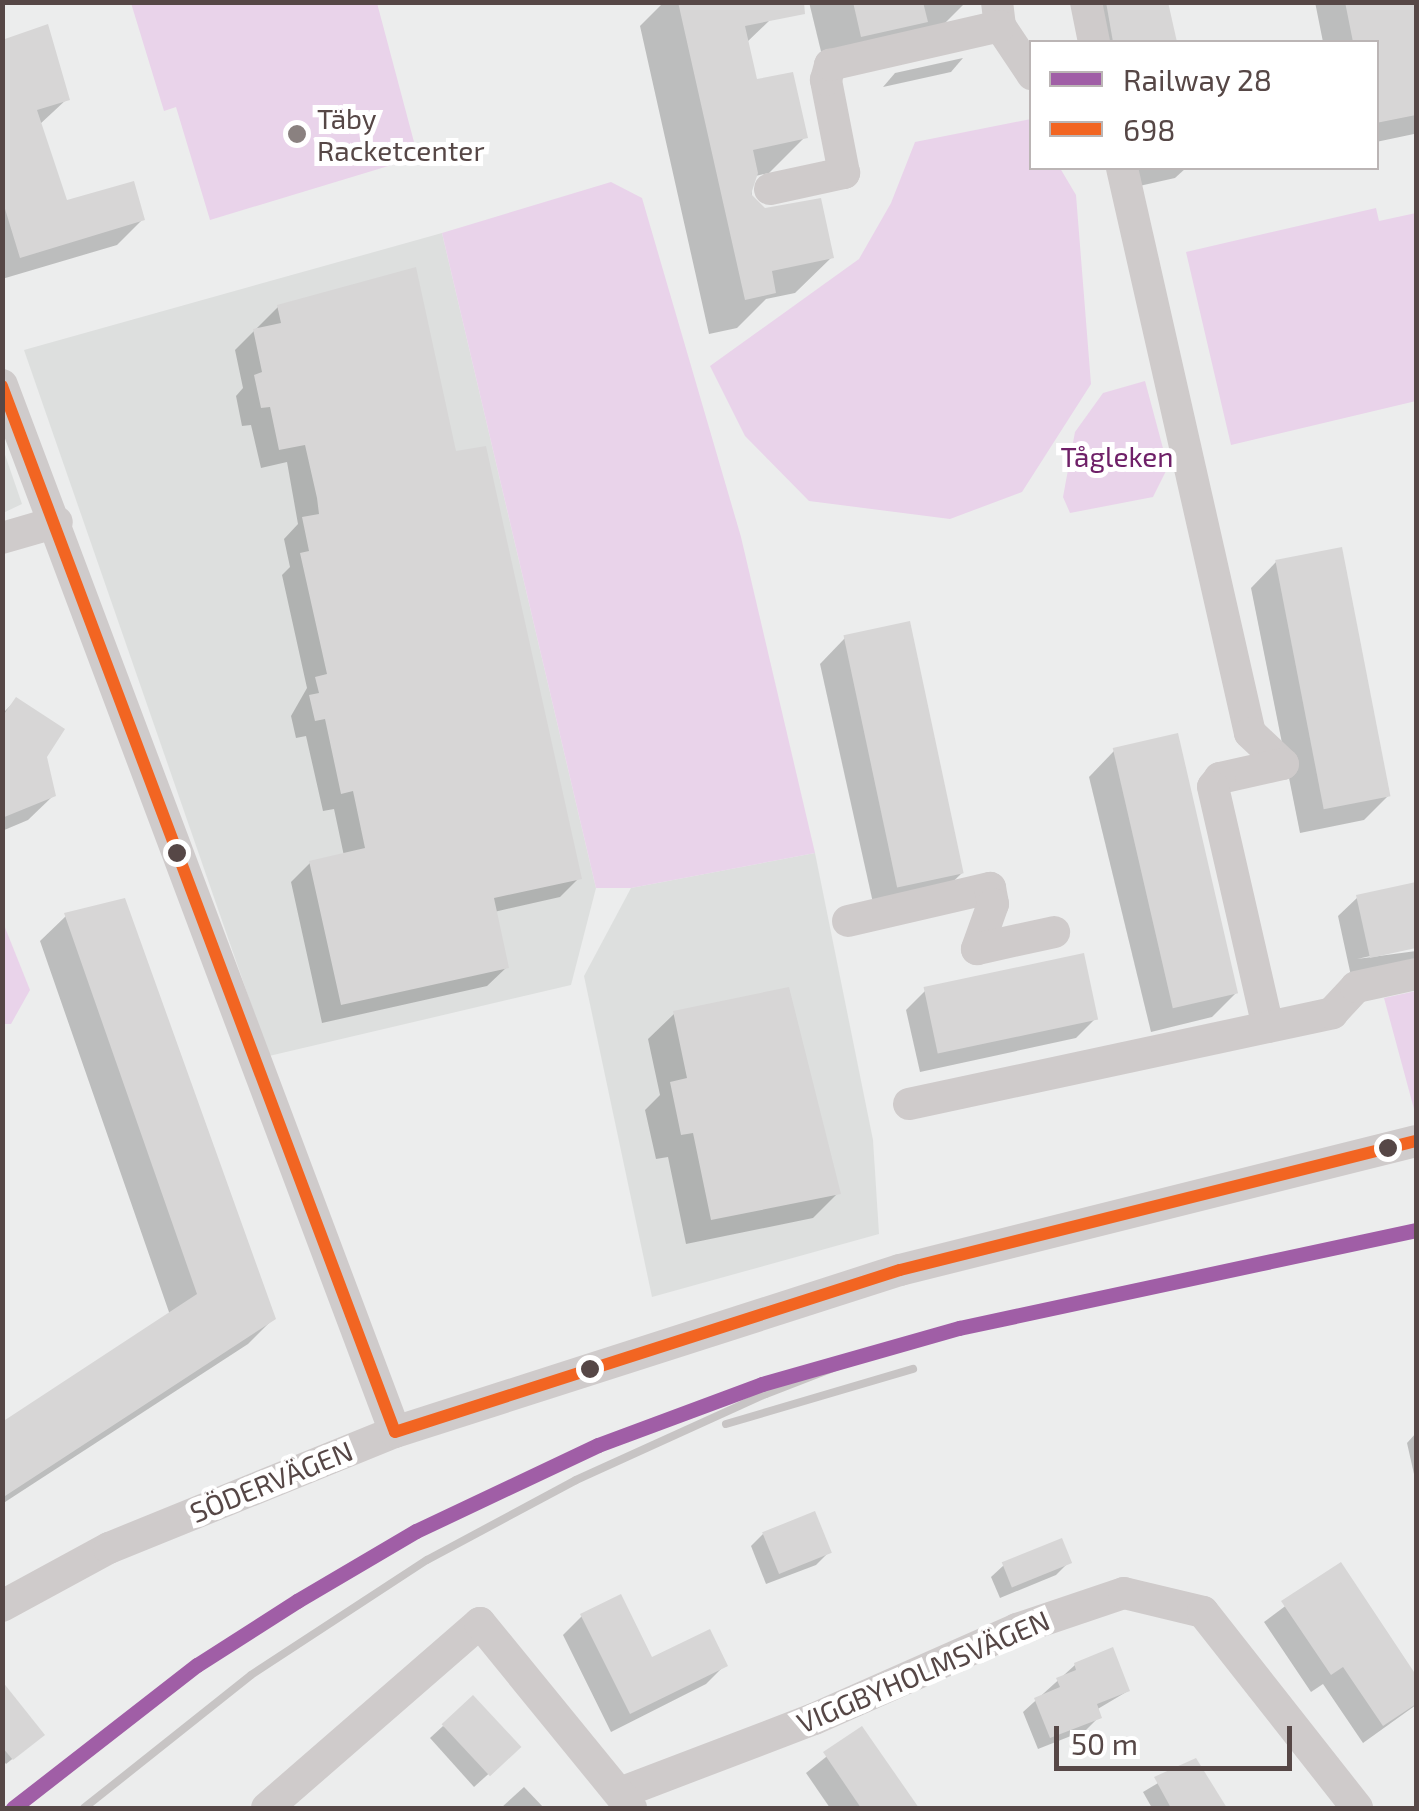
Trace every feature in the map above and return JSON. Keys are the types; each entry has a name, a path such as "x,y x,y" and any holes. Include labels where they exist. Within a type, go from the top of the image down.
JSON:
{"street":[{"path":"1086,2 1094,40"},
{"path":"770,188 844,172 826,80 830,64 998,14 1029,69"},
{"path":"1122,170 1250,734 1282,764 1220,778 1213,786 1268,1027"},
{"path":"2,384 57,522 223,987 395,1432"},
{"path":"2,538 57,522"},
{"path":"848,921 990,888 993,904 977,949 1054,932"},
{"path":"909,1104 1332,1012 1356,986 1416,974"},
{"name":"SÖDERVÄGEN","path":"2,1606 109,1548 395,1432 884,1275 1416,1142"},
{"name":"VIGGBYHOLMSVÄGEN","path":"267,1808 480,1622 626,1800 1076,1606 1124,1593 1204,1612 1257,1675 1357,1808"}],"shaded area":[{"path":"442,233 596,888 571,985 269,1056 24,350"},
{"path":"2,446 22,504 3,513 2,513"},
{"path":"815,853 873,1140 879,1234 652,1297 584,976 631,888"}],"green space":[{"name":"Täby Racketcenter","path":"131,3 377,3 418,157 210,220 176,107 164,111"},
{"path":"1029,119 1029,170 1061,170 1076,195 1091,384 1022,492 950,519 809,501 745,436 710,366 859,259 891,203 915,142"},
{"path":"611,182 642,198 741,537 815,853 631,888 596,888 442,233"},
{"path":"1376,208 1379,221 1416,213 1416,401 1231,445 1186,252"},
{"name":"Tågleken","path":"1145,381 1168,467 1153,497 1070,513 1063,497 1075,432 1103,393"},
{"path":"2,920 30,990 11,1024 3,1024"},
{"path":"1416,991 1416,1109 1414,1109 1384,998"}],"building":[{"path":"678,2 804,2 805,14 745,26 757,79 793,72 808,138 753,150 758,173 751,194 765,208 821,198 834,258 772,271 776,293 745,300"},
{"path":"853,2 923,2 928,22 861,37"},
{"path":"1106,2 1168,2 1177,40 1113,40"},
{"path":"1345,2 1416,2 1416,115 1379,122 1379,40 1353,40"},
{"path":"48,24 70,100 37,110 67,200 134,181 145,220 20,258 2,199 2,40"},
{"path":"416,267 456,451 486,446 582,879 494,898 509,968 341,1005 309,861 365,848 353,791 341,794 325,719 315,721 309,695 319,693 315,677 327,674 300,553 309,551 302,517 319,514 317,498 305,445 279,450 270,407 261,408 254,375 262,372 253,329 281,323 277,305"},
{"path":"1342,547 1390,796 1324,809 1275,560"},
{"path":"910,621 964,873 897,888 843,635"},
{"path":"16,697 65,729 47,757 56,796 2,818 2,717"},
{"path":"1178,733 1238,993 1173,1008 1113,748"},
{"path":"1416,882 1416,948 1370,958 1356,895"},
{"path":"125,898 276,1319 2,1498 2,1422 197,1294 64,913"},
{"path":"1084,953 1098,1020 938,1054 924,987"},
{"path":"789,987 841,1194 711,1220 693,1133 681,1135 670,1082 687,1078 673,1011"},
{"path":"815,1511 832,1553 779,1574 762,1532"},
{"path":"1062,1538 1072,1563 1012,1587 1002,1562"},
{"path":"1341,1562 1416,1675 1416,1704 1383,1726 1343,1667 1331,1675 1281,1601"},
{"path":"621,1594 652,1657 710,1629 728,1666 630,1714 580,1614"},
{"path":"1113,1647 1130,1691 1097,1704 1102,1718 1050,1738 1034,1698 1060,1687 1056,1678 1076,1670 1074,1663"},
{"path":"2,1681 45,1735 13,1760 2,1747"},
{"path":"473,1695 521,1747 490,1776 442,1724"},
{"path":"862,1726 919,1808 861,1808 823,1752"},
{"path":"1196,1758 1227,1808 1171,1808 1154,1777"}],"railway":[{"path":"84,1808 251,1675 427,1560 576,1480 766,1394 887,1347"},
{"path":"726,1424 913,1369"}],"rail line":[{"name":"28","path":"13,1808 197,1665 297,1601 416,1531 598,1445 762,1384 959,1328 1416,1230"}],"transit line":[{"name":"698","path":"2,386 395,1432 900,1270 1416,1141"}],"place":[{"name":"Täby Racketcenter","path":"297,134"}]}
